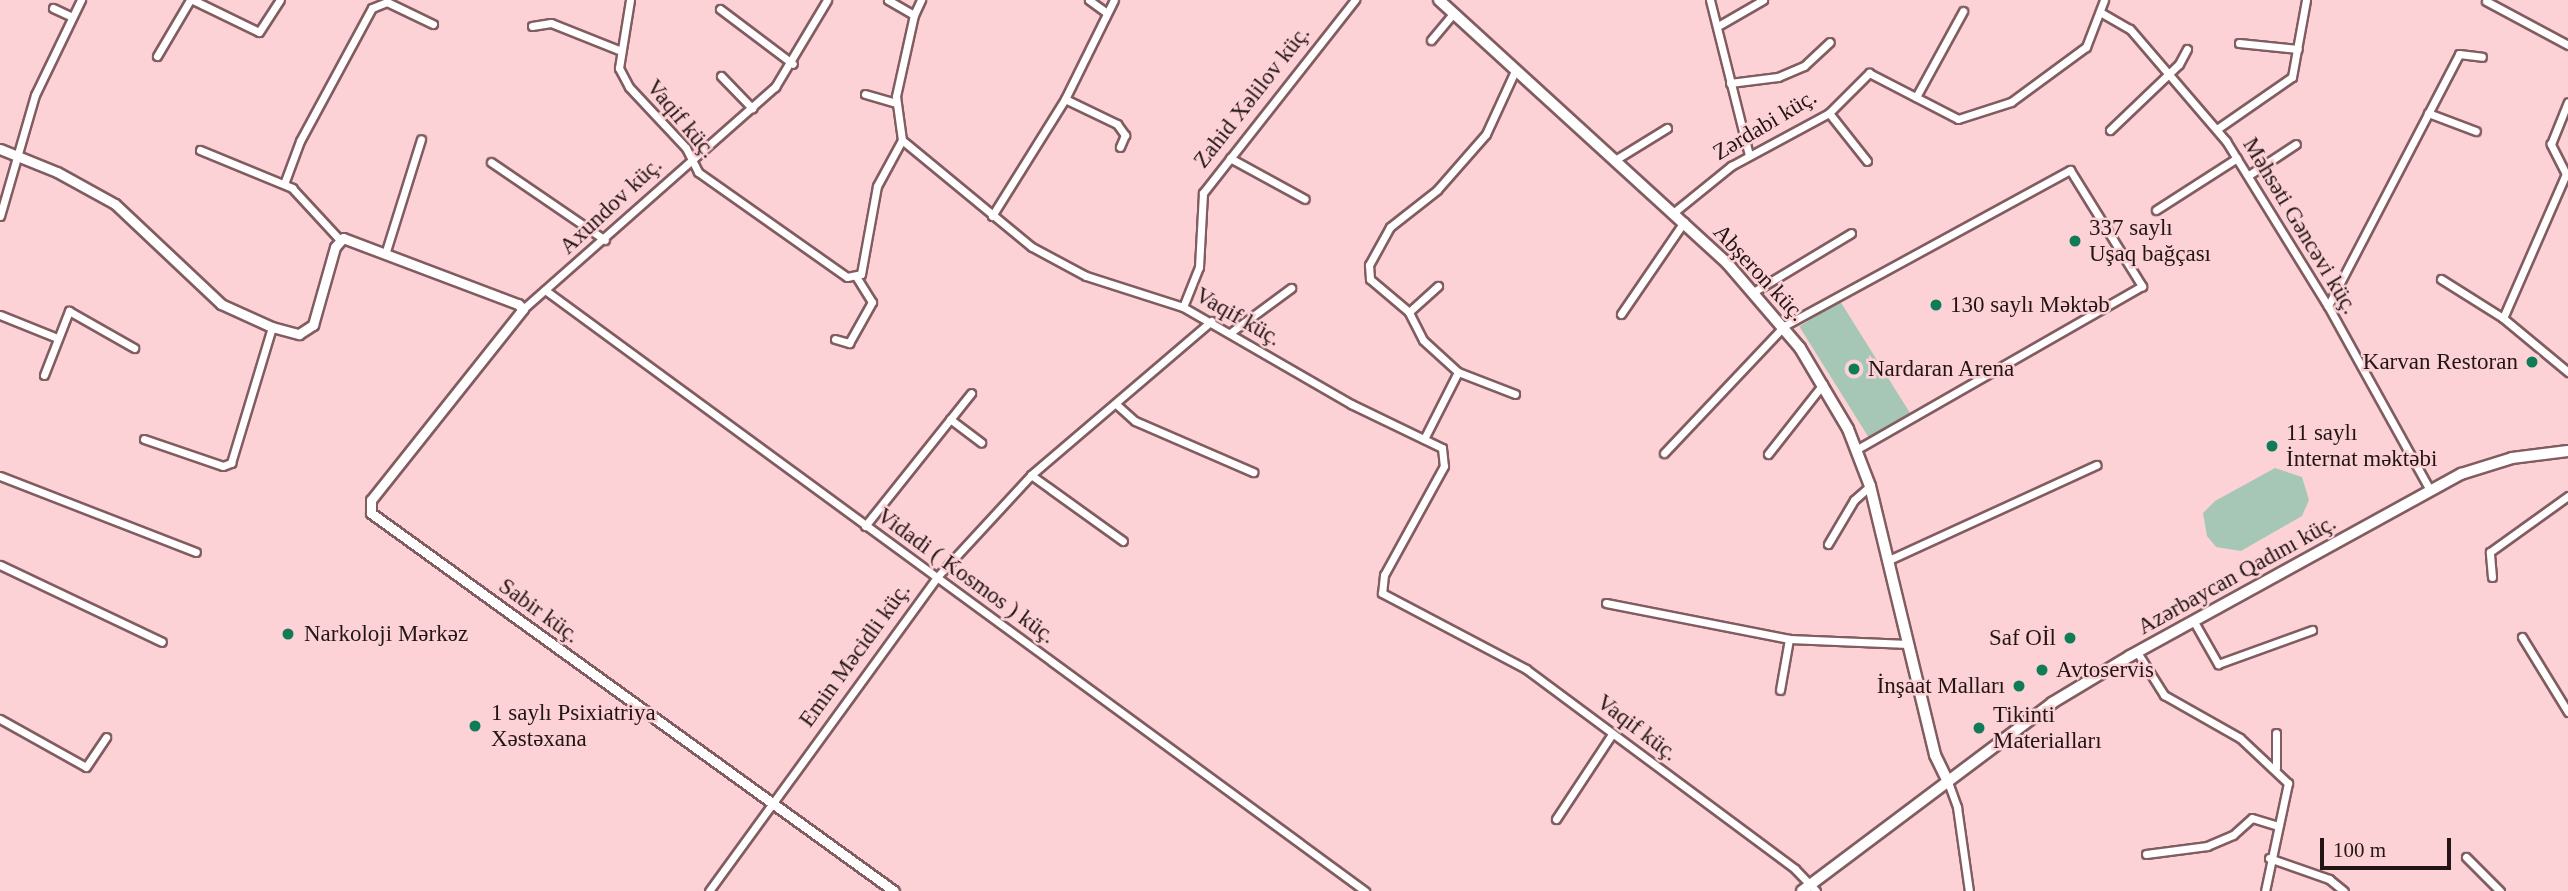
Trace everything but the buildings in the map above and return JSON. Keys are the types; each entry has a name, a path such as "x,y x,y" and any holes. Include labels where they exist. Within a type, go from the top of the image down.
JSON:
{"main road":[{"name":"Abşeron küç.","path":"1439,0 1684,222 1755,291 1784,326 1823,384 1857,449 1870,486 1891,559 1935,755 1948,782"},
{"name":"Azərbaycan Qadını küç.","path":"1809,889 2052,703 2137,652 2430,490 2492,464 2568,451"}],"street":[{"path":"0,216 15,155 81,0"},
{"path":"157,56 191,0 259,32 280,0"},
{"name":"Vaqif küç.","path":"630,0 619,68 629,87 715,186 800,239 836,270 857,278"},
{"name":"Axundov küç.","path":"523,309 605,240 752,108 793,64 827,0"},
{"path":"888,0 914,15"},
{"path":"835,339 849,343 872,302 857,278 877,186 902,140 896,103 914,15 920,0"},
{"path":"1089,0 1107,13"},
{"path":"992,216 1065,99 1114,0"},
{"name":"Zahid Xəlilov küç.","path":"1184,307 1199,267 1203,193 1355,0"},
{"path":"1710,0 1749,155"},
{"path":"1718,26 1763,0"},
{"name":"Zərdabi küç.","path":"1673,213 1749,155 1829,113 1869,73 1965,120 2011,102 2080,54 2092,39 2104,0"},
{"path":"2217,129 2287,85 2298,50 2306,0"},
{"path":"2486,1 2568,46"},
{"path":"284,184 300,141 372,8 387,2 433,24"},
{"path":"53,8 72,17"},
{"path":"720,9 793,64"},
{"path":"1916,97 1963,11"},
{"name":"Məhsəti Gəncəvi küç.","path":"2101,12 2130,29 2217,129 2249,175 2328,306 2430,490"},
{"path":"1431,40 1453,14"},
{"path":"532,26 551,23 621,51"},
{"path":"1730,83 1778,77 1804,66 1830,42"},
{"path":"2239,43 2298,50"},
{"path":"2110,130 2169,73 2187,49"},
{"path":"2328,306 2459,54 2482,57"},
{"path":"1515,71 1486,134 1437,190 1390,227 1372,253 1370,279 1409,312 1423,340 1458,372 1515,394"},
{"path":"721,76 752,108"},
{"path":"864,94 896,103"},
{"path":"1065,99 1117,124 1125,135 1120,147"},
{"path":"2503,318 2566,174 2551,144 2568,102"},
{"path":"1829,113 1867,161"},
{"path":"2428,113 2476,131"},
{"path":"1615,160 1667,128"},
{"path":"386,251 421,139"},
{"name":"Vaqif küç.","path":"902,140 1032,247 1086,276 1184,307 1342,399 1442,448 1446,460 1384,575 1382,593 1526,669 1809,889"},
{"path":"2249,175 2296,144"},
{"path":"0,149 116,204 221,304 272,327 299,334 313,325 339,239"},
{"path":"200,150 284,184 339,239 386,251 523,309"},
{"path":"1230,158 1305,198"},
{"path":"2156,210 2237,158"},
{"path":"491,162 605,240"},
{"path":"1664,453 1784,326 2070,170 2142,281 2136,291 1857,449"},
{"path":"1620,314 1684,222"},
{"path":"1755,291 1851,233"},
{"path":"2441,279 2503,318 2568,372"},
{"path":"1409,312 1438,286"},
{"path":"1230,332 1291,288"},
{"name":"Vidadi ( Kosmos ) küç.","path":"545,290 1365,891"},
{"name":"Sabir küç.","path":"523,309 371,500 371,513 894,891"},
{"path":"44,375 55,337 73,310 134,348"},
{"path":"0,315 55,337"},
{"name":"Emin Məcidli küç.","path":"709,891 937,577 1031,475 1211,321"},
{"path":"144,439 223,466 231,463 272,327"},
{"path":"1424,439 1458,372"},
{"path":"1768,454 1823,384"},
{"path":"865,526 971,393"},
{"path":"1116,404 1135,421 1253,472"},
{"path":"950,419 981,442"},
{"path":"1891,559 2096,465"},
{"path":"1031,475 1123,541"},
{"path":"0,476 144,528 196,552"},
{"path":"1828,544 1854,500 1870,486"},
{"path":"2492,577 2490,552 2568,496"},
{"path":"0,565 162,642"},
{"path":"1606,603 1789,639 1908,644"},
{"path":"2193,620 2218,664 2312,630"},
{"path":"2522,638 2568,712"},
{"path":"1780,690 1789,639"},
{"path":"2137,652 2164,695 2240,738 2276,768 2289,790 2269,858 2265,891"},
{"path":"0,719 86,767 106,737"},
{"path":"2276,733 2276,768"},
{"path":"1556,819 1612,734"},
{"path":"1948,782 1957,807 1969,891"},
{"path":"2146,854 2207,846 2233,835 2252,818 2278,827"},
{"path":"2466,857 2500,891"},
{"path":"2269,858 2329,879 2344,891"}],"green space":[{"name":"Nardaran Arena","path":"1840,301 1910,414 1870,439 1799,326"},
{"path":"2275,468 2302,477 2309,500 2302,516 2241,551 2216,547 2207,536 2203,513 2215,501"}],"place":[{"name":"337 saylı Uşaq bağçası","path":"2075,241"},
{"name":"130 saylı Məktəb","path":"1936,305"},
{"name":"Karvan Restoran","path":"2532,362"},
{"name":"Nardaran Arena","path":"1854,369"},
{"name":"11 saylı İnternat məktəbi","path":"2272,446"},
{"name":"Narkoloji Mərkəz","path":"288,634"},
{"name":"Saf Oİl","path":"2070,638"},
{"name":"Avtoservis","path":"2042,670"},
{"name":"İnşaat Malları","path":"2019,686"},
{"name":"1 saylı Psixiatriya Xəstəxana","path":"475,726"},
{"name":"Tikinti Materialları","path":"1979,728"}]}
